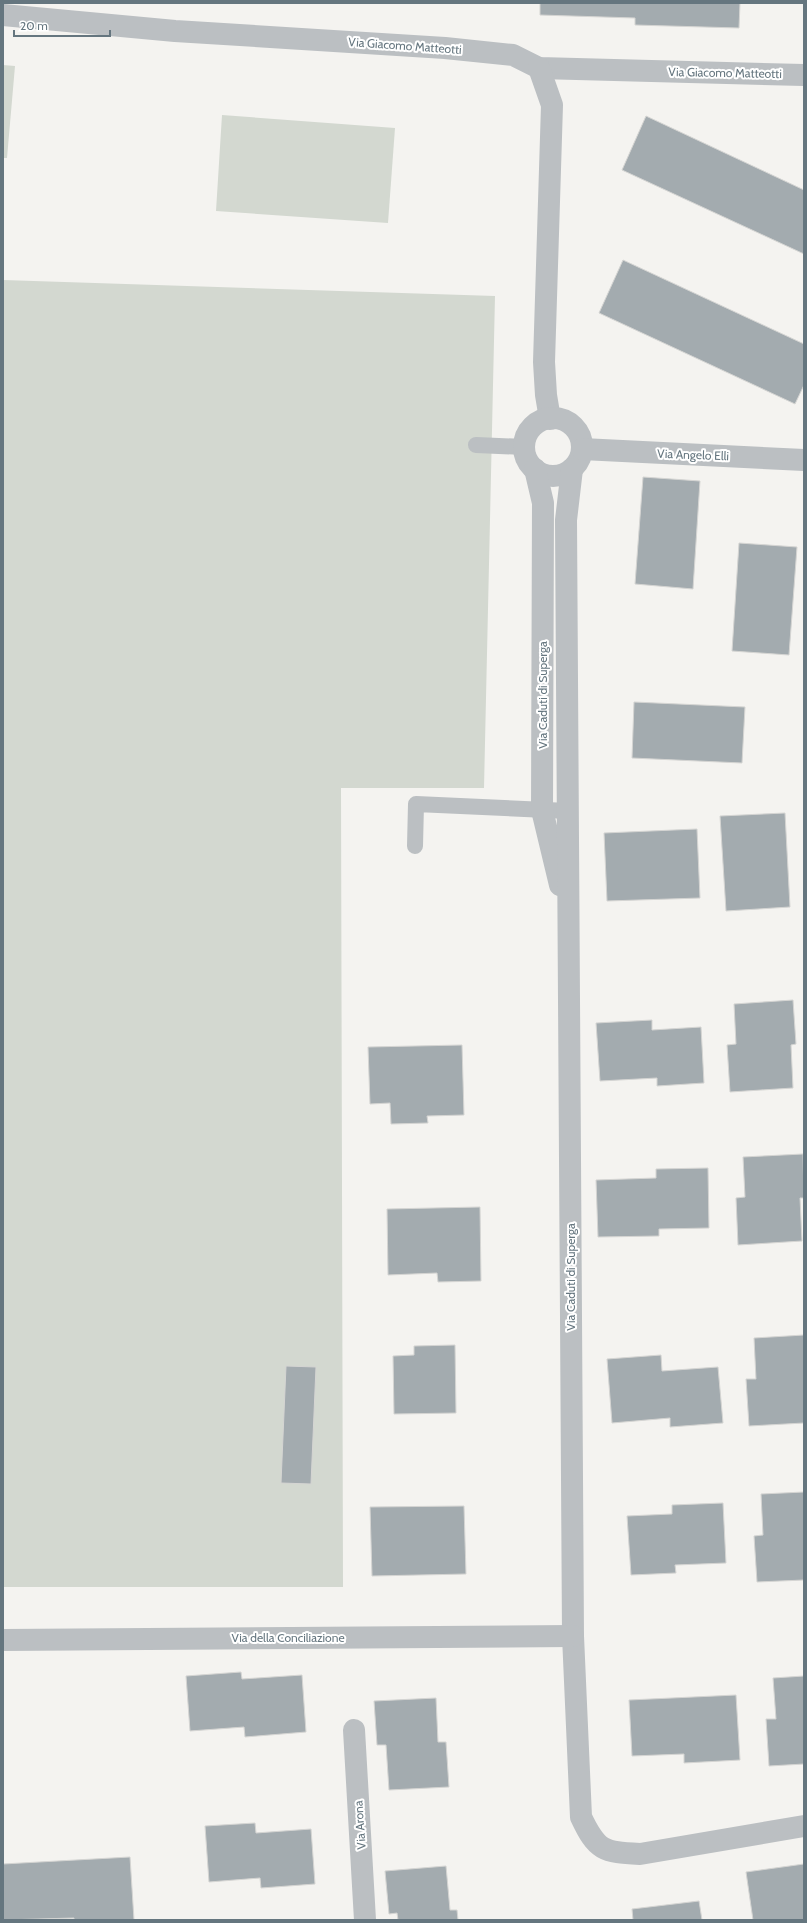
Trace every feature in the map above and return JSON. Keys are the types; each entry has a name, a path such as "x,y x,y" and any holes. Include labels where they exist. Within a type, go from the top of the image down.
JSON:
{"street":[{"name":"Via Giacomo Matteotti","path":"3,15 175,31 446,48 513,55 539,68 804,75"},
{"path":"539,68 552,105 544,362 546,395 550,419"},
{"path":"550,419 558,419 573,426 578,432 582,449 577,463 572,469 557,476 549,476 535,469 528,462 525,453 528,434 533,427 541,421 550,419"},
{"name":"Via Angelo Elli","path":"582,449 804,460"},
{"name":"Via Caduti di Superga","path":"535,469 543,503 542,810 569,919"},
{"name":"Via Caduti di Superga","path":"572,469 566,520 573,1636 581,1817 589,1834 600,1847 618,1853 640,1854 804,1826"},
{"name":"Via della Conciliazione","path":"3,1640 573,1636"},
{"name":"Via Arona","path":"354,1730 365,1920"}],"lane":[{"path":"476,445 525,447"},
{"path":"415,846 416,804 568,811"}],"shaded area":[{"path":"3,65 15,66 7,158 3,158"},
{"path":"222,115 395,128 388,223 216,211"},
{"path":"3,280 495,296 484,788 341,788 343,1587 3,1587"}],"building":[{"path":"540,3 740,3 739,28 635,25 635,18 540,15"},
{"path":"646,116 804,190 804,254 622,170"},
{"path":"623,260 804,344 804,385 795,404 599,313"},
{"path":"643,477 700,481 693,589 635,584"},
{"path":"739,543 797,547 789,655 732,651"},
{"path":"634,702 745,707 742,763 632,758"},
{"path":"785,813 790,907 726,911 720,816"},
{"path":"697,829 700,898 607,901 604,833"},
{"path":"793,1000 796,1044 791,1045 793,1088 730,1092 727,1045 736,1044 734,1004"},
{"path":"652,1020 652,1030 701,1027 704,1083 657,1086 657,1078 600,1081 596,1023"},
{"path":"462,1045 464,1115 427,1116 428,1123 391,1124 390,1103 370,1104 368,1047"},
{"path":"803,1154 804,1198 800,1198 802,1241 738,1245 736,1198 745,1197 743,1157"},
{"path":"708,1168 709,1228 659,1229 659,1236 598,1237 596,1180 656,1178 656,1169"},
{"path":"480,1207 481,1281 438,1282 437,1273 388,1275 387,1209"},
{"path":"804,1335 804,1423 749,1426 746,1379 756,1379 754,1338"},
{"path":"455,1345 456,1413 394,1414 393,1356 414,1355 414,1346"},
{"path":"661,1355 662,1371 718,1367 723,1423 670,1427 670,1418 612,1423 607,1359"},
{"path":"286,1366 316,1367 311,1484 281,1483"},
{"path":"804,1492 804,1580 757,1582 754,1536 763,1535 761,1494"},
{"path":"723,1503 726,1563 675,1565 676,1573 631,1575 627,1516 672,1514 672,1505"},
{"path":"464,1506 466,1574 372,1576 370,1507"},
{"path":"241,1672 242,1679 302,1675 306,1732 245,1737 244,1727 190,1731 186,1676"},
{"path":"804,1676 804,1764 769,1766 766,1719 776,1719 773,1678"},
{"path":"736,1695 740,1760 684,1763 684,1754 632,1756 629,1700"},
{"path":"436,1698 438,1742 446,1742 449,1787 389,1790 386,1745 377,1745 374,1701"},
{"path":"255,1823 256,1833 311,1829 315,1884 261,1888 260,1878 209,1882 205,1826"},
{"path":"130,1857 134,1920 74,1920 74,1918 3,1920 3,1864"},
{"path":"804,1864 804,1920 753,1920 746,1872"},
{"path":"446,1866 450,1910 457,1910 458,1920 398,1920 397,1913 389,1914 385,1871"},
{"path":"699,1901 702,1920 633,1920 632,1909"}]}
